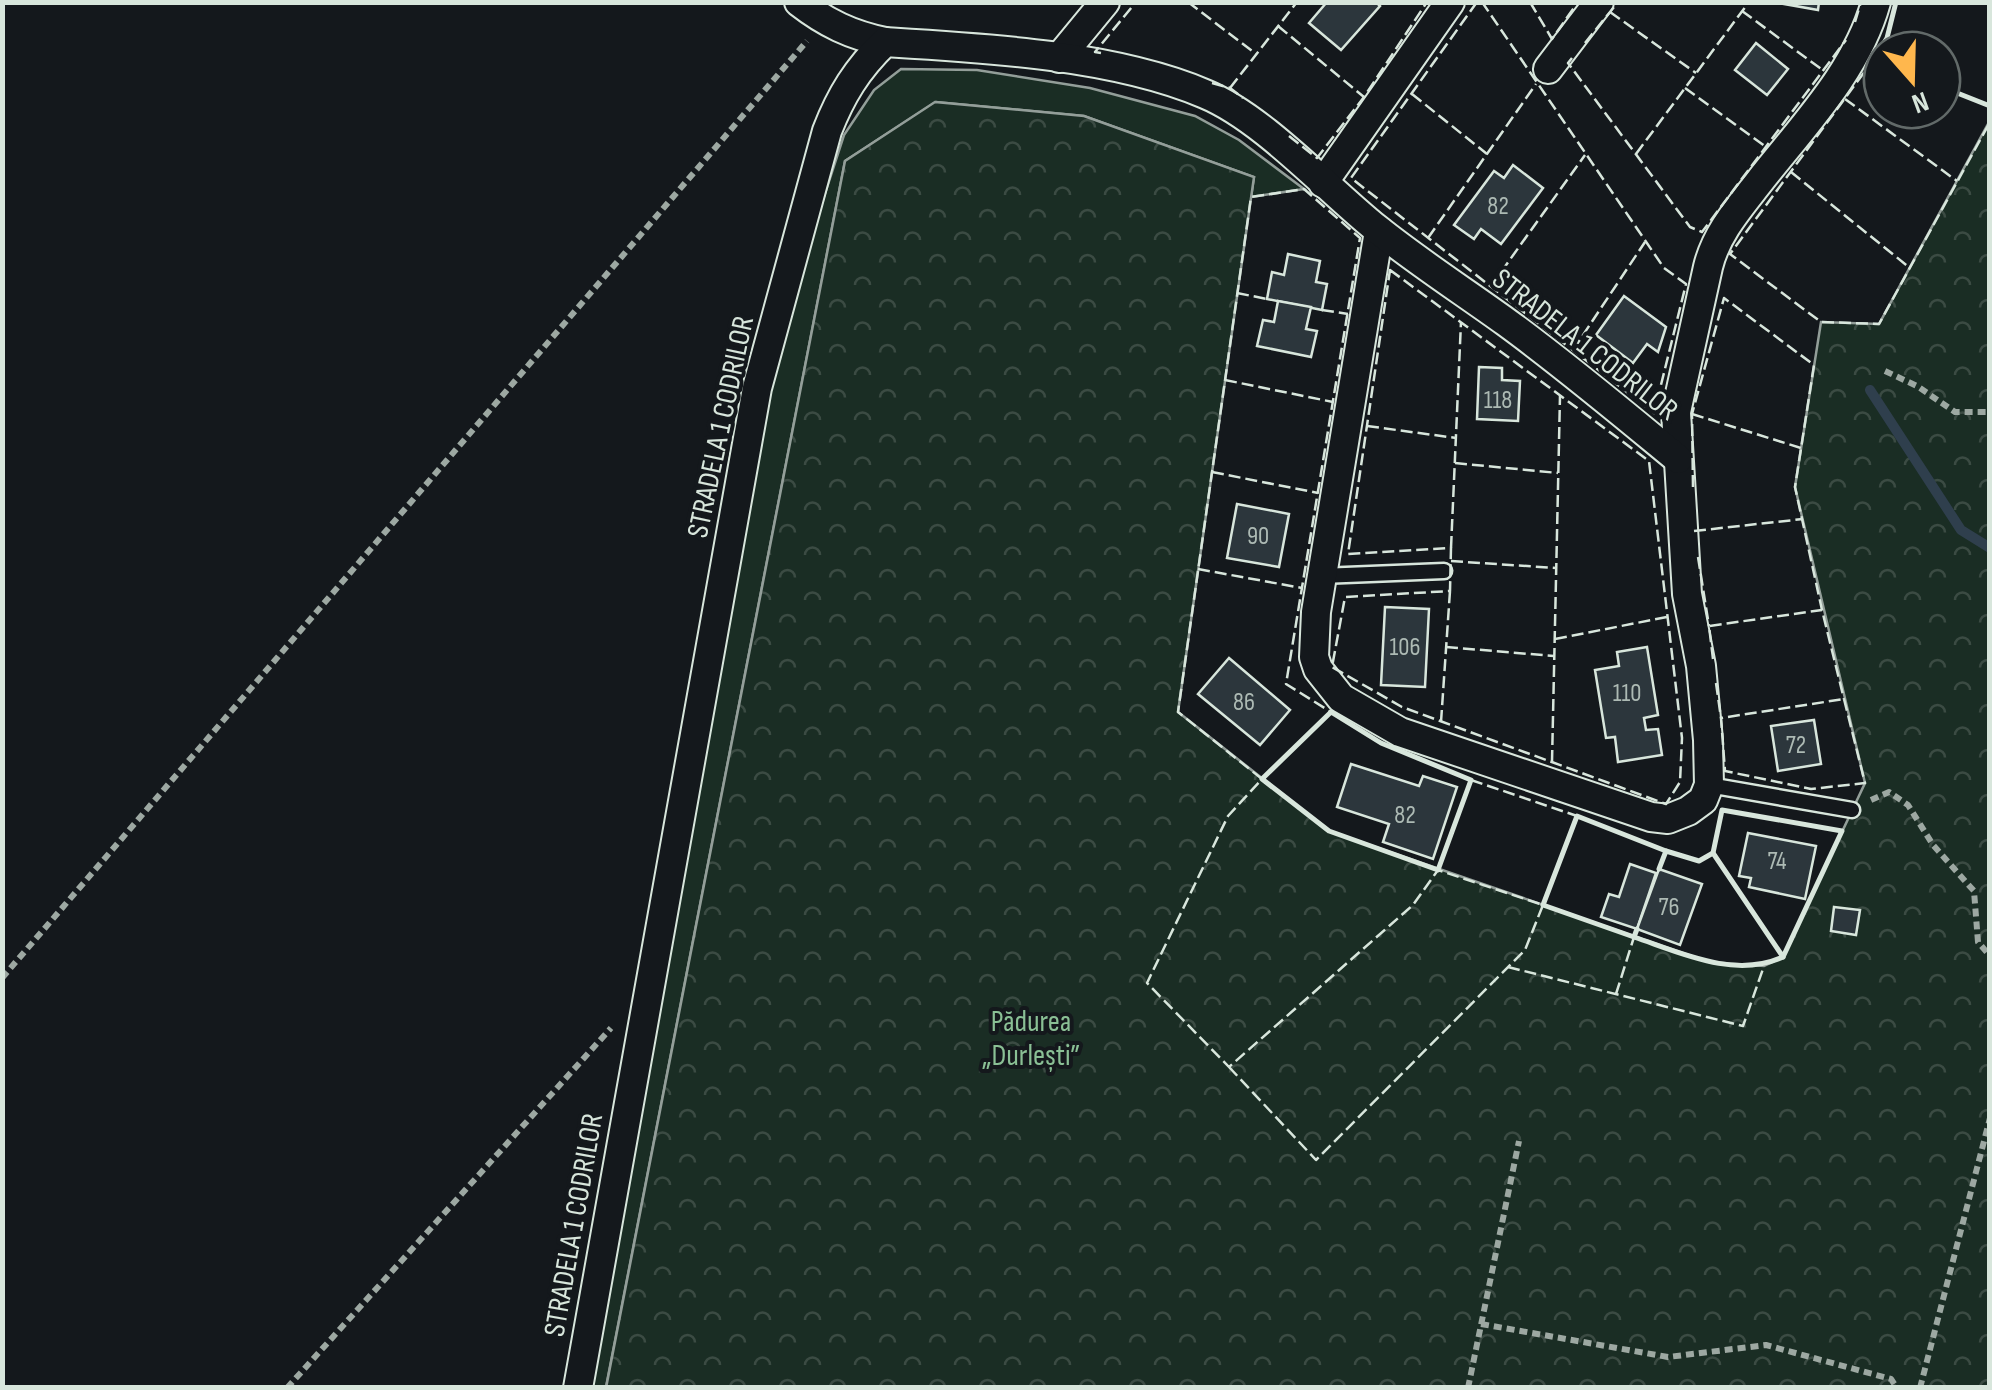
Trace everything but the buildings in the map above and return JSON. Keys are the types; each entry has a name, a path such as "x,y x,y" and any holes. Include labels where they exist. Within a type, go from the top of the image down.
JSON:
{"street":[{"path":"798,2 824,21 854,35 885,42"},
{"path":"1059,58 1105,2"},
{"path":"1322,184 1450,2"},
{"path":"1548,69 1598,2"},
{"path":"1678,459 1676,412 1713,247 1736,211 1842,76 1876,2"},
{"name":"STRADELA 1 CODRILOR","path":"578,1388 757,388 827,131 841,94 862,64 885,42 1059,58 1149,76 1204,93 1240,111 1380,231 1510,325 1678,459 1687,594 1701,666 1709,785"},
{"path":"1380,231 1312,642 1318,669 1340,698 1400,732 1651,817 1668,819 1688,812 1702,800 1709,785"}],"lane":[{"path":"1322,576 1444,571"},
{"path":"1709,785 1852,810"}],"path":[{"path":"2,978 824,21"},
{"path":"1885,371 1917,386 1954,412 1990,412"},
{"path":"1852,810 1889,792 1908,805 1933,845 1974,891 1978,942 1990,956"},
{"path":"287,1388 612,1027"},
{"path":"1920,1388 1990,1118"},
{"path":"1468,1388 1519,1141"},
{"path":"1481,1324 1668,1357 1766,1345 1891,1379 1897,1388"}],"green space":[{"path":"901,69 977,70 1090,88 1195,116 1239,140 1304,189 1251,197 1254,177 1084,116 936,102 845,161 606,1387 591,1388 773,354 844,135 874,90"},
{"name":"Pădurea „Durlești”","path":"935,102 1084,116 1254,177 1178,712 1329,831 1709,962 1764,966 1783,957 1865,783 1795,487 1821,322 1879,324 1989,122 1989,1387 606,1388 845,161"}],"waterway":[{"path":"1870,390 1961,530 1990,548"}],"fence":[{"path":"1101,53 1095,52 1136,2"},
{"path":"1188,2 1256,54"},
{"path":"1230,88 1297,2"},
{"path":"1289,136 1317,158 1364,97 1427,2"},
{"path":"1477,2 1351,178 1654,413 1686,284 1664,268 1482,2"},
{"path":"1530,2 1552,39 1578,2"},
{"path":"1585,43 1618,2"},
{"path":"1636,154 1749,2"},
{"path":"1855,22 1861,2"},
{"path":"1742,11 1824,71"},
{"path":"1610,12 1696,73"},
{"path":"1278,26 1364,97"},
{"path":"1572,58 1568,63 1690,227 1702,232 1846,40"},
{"path":"1862,75 1730,254 1821,322 1879,324 1990,122"},
{"path":"1212,83 1230,88 1243,98"},
{"path":"1428,238 1536,84"},
{"path":"1685,88 1766,147"},
{"path":"1412,94 1487,154"},
{"path":"1845,99 1957,181"},
{"path":"1491,286 1585,155"},
{"path":"1791,172 1910,268"},
{"path":"1229,1067 1316,1160 1525,950 1543,905 1438,870 1413,905 1229,1067 1147,983 1228,816 1262,779 1178,712 1251,197 1304,189 1360,238 1286,684 1331,712"},
{"path":"1573,350 1645,242"},
{"path":"1390,270 1649,461 1682,738 1680,782 1666,804 1402,707 1332,667 1345,597 1450,591 1451,548 1348,554 1390,270"},
{"path":"1237,293 1267,299"},
{"path":"1693,487 1692,414 1724,298 1814,365 1795,487 1822,610"},
{"path":"1322,310 1348,314"},
{"path":"1451,548 1461,322"},
{"path":"1225,380 1333,402"},
{"path":"1552,762 1560,396"},
{"path":"1692,414 1801,448"},
{"path":"1367,426 1456,438"},
{"path":"1455,463 1558,473"},
{"path":"1212,472 1318,493"},
{"path":"1694,531 1803,519"},
{"path":"1698,557 1709,626"},
{"path":"1451,561 1556,568"},
{"path":"1198,569 1302,588"},
{"path":"1441,722 1450,591"},
{"path":"1713,659 1709,626 1822,610 1844,699"},
{"path":"1555,639 1667,617"},
{"path":"1446,647 1554,656"},
{"path":"1716,683 1721,718"},
{"path":"1844,699 1865,783 1811,789 1725,771 1721,718 1844,699"},
{"path":"1471,780 1577,816"},
{"path":"1616,994 1634,937"},
{"path":"1508,967 1743,1026 1764,966"}],"wall":[{"path":"1889,30 1896,2"},
{"path":"1962,95 1990,106"},
{"path":"1331,712 1381,743 1471,780 1438,870 1329,831 1262,779 1331,712"},
{"path":"1722,810 1842,831 1783,957 1713,853 1722,810"},
{"path":"1634,937 1543,905 1577,816 1666,851"},
{"path":"1659,869 1666,851 1699,861 1713,853"},
{"path":"1637,929 1634,937 1727,965 1765,963 1783,957"}]}
